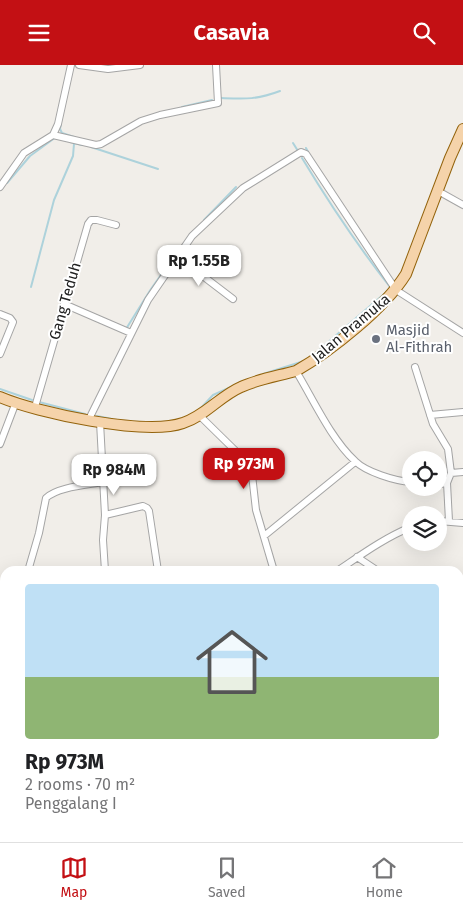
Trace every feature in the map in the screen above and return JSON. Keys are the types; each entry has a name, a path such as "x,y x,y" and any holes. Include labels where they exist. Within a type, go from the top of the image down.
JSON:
{"main road":[{"name":"Jalan Pramuka","path":"0,397 58,414 142,427 172,427 200,416 218,400 242,386 296,371 335,345 396,290 406,274 463,129"}],"street":[{"path":"0,187 24,153 52,135 58,124 71,65"},
{"path":"79,65 108,69 140,65"},
{"path":"52,135 96,145 141,121 160,115 218,103 216,65"},
{"path":"105,566 103,482 95,420 131,333 148,299 192,236 243,188 301,152 306,154 396,290 463,333"},
{"path":"438,191 463,205"},
{"name":"Gang Teduh","path":"34,407 88,223 97,220 116,225"},
{"path":"178,257 233,299"},
{"path":"64,304 131,333"},
{"path":"0,315 10,318 13,322 0,354"},
{"path":"415,367 433,424 448,449 451,473 447,483 449,521 463,523"},
{"path":"296,371 340,443 355,462 369,470 402,479"},
{"path":"0,443 16,402"},
{"path":"430,415 463,412"},
{"path":"200,416 251,466 256,510 273,566"},
{"path":"264,536 355,462"},
{"path":"451,473 463,472"},
{"path":"29,566 46,498 58,491 103,482"},
{"path":"105,515 143,506 147,507 157,566"},
{"path":"344,566 374,545 402,530"},
{"path":"357,557 370,566"}],"waterway":[{"path":"221,98 250,98 280,91"},
{"path":"182,107 212,100"},
{"path":"61,123 60,129 62,133 74,137"},
{"path":"7,183 30,156 56,137"},
{"path":"70,142 82,145"},
{"path":"293,143 298,151"},
{"path":"31,287 54,200 73,156 74,144"},
{"path":"91,147 158,169"},
{"path":"306,148 308,152"},
{"path":"302,158 344,224 390,287"},
{"path":"204,220 236,187"},
{"path":"126,329 180,248"},
{"path":"312,356 384,294"},
{"path":"263,374 304,361"},
{"path":"199,410 213,395 231,387"},
{"path":"0,389 32,400"},
{"path":"39,402 85,414"},
{"path":"97,416 112,419"}],"place":[{"name":"Masjid Al-Fithrah","path":"376,339"}]}
